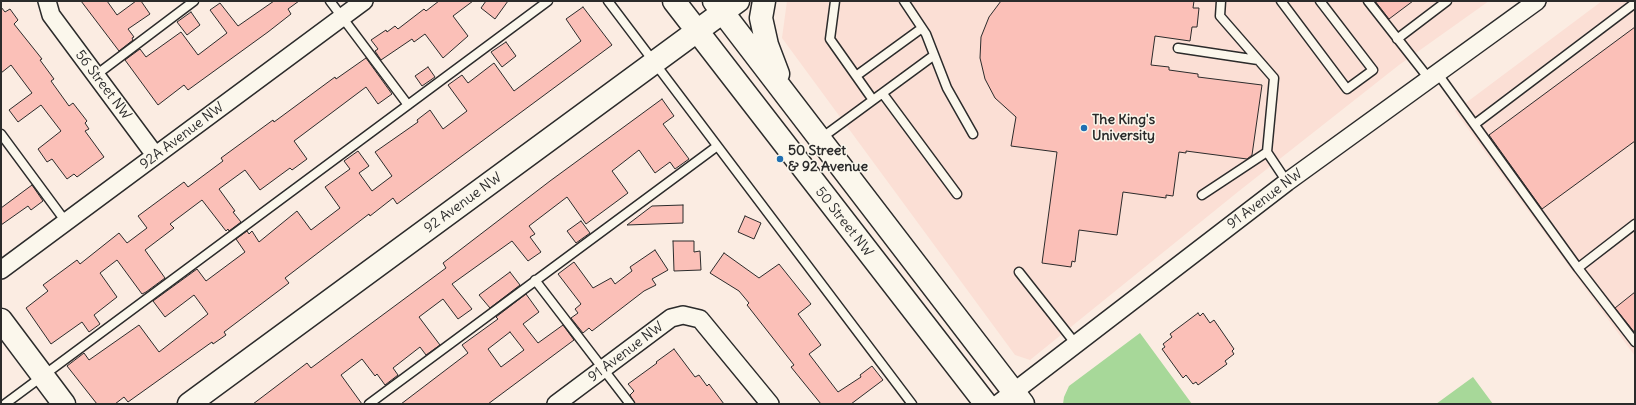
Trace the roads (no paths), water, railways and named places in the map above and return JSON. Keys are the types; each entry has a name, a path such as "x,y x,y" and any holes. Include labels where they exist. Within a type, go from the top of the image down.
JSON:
{"main road":[{"name":"50 Street NW","path":"674,1 986,404"},
{"path":"764,1 760,18 767,45 788,99"},
{"name":"92 Avenue NW","path":"189,404 697,32 725,5"},
{"path":"725,5 788,99 1012,400"},
{"path":"1,320 64,404"}],"street":[{"name":"92A Avenue NW","path":"1,270 364,1"},
{"name":"91 Avenue NW","path":"1012,400 1075,343 1287,182 1538,1"},
{"name":"56 Street NW","path":"49,8 96,75 156,155"},
{"name":"91 Avenue NW","path":"556,404 672,318 683,315 700,319 770,404"}],"lane":[{"path":"96,75 194,1"},
{"path":"330,1 408,105"},
{"path":"5,404 548,1"},
{"path":"608,1 716,147 912,404"},
{"path":"835,1 830,39 873,100"},
{"path":"904,1 926,34 946,88 973,134"},
{"path":"1221,1 1220,16 1274,78 1267,152 1287,182"},
{"path":"1281,1 1347,89 1373,70 1320,1"},
{"path":"1368,1 1397,39 1434,77 1475,124 1578,268 1635,342"},
{"path":"1397,39 1447,1"},
{"path":"1475,124 1635,3"},
{"path":"856,76 922,28"},
{"path":"1178,48 1258,60"},
{"path":"819,139 883,94 933,56"},
{"path":"883,94 957,194"},
{"path":"1,134 66,222"},
{"path":"368,404 716,147"},
{"path":"1202,195 1267,152"},
{"path":"1578,268 1635,224"},
{"path":"1019,272 1075,343"},
{"path":"536,280 630,404"}],"place":[{"name":"The King's University","path":"1084,128"},
{"name":"50 Street & 92 Avenue","path":"780,159"}]}
